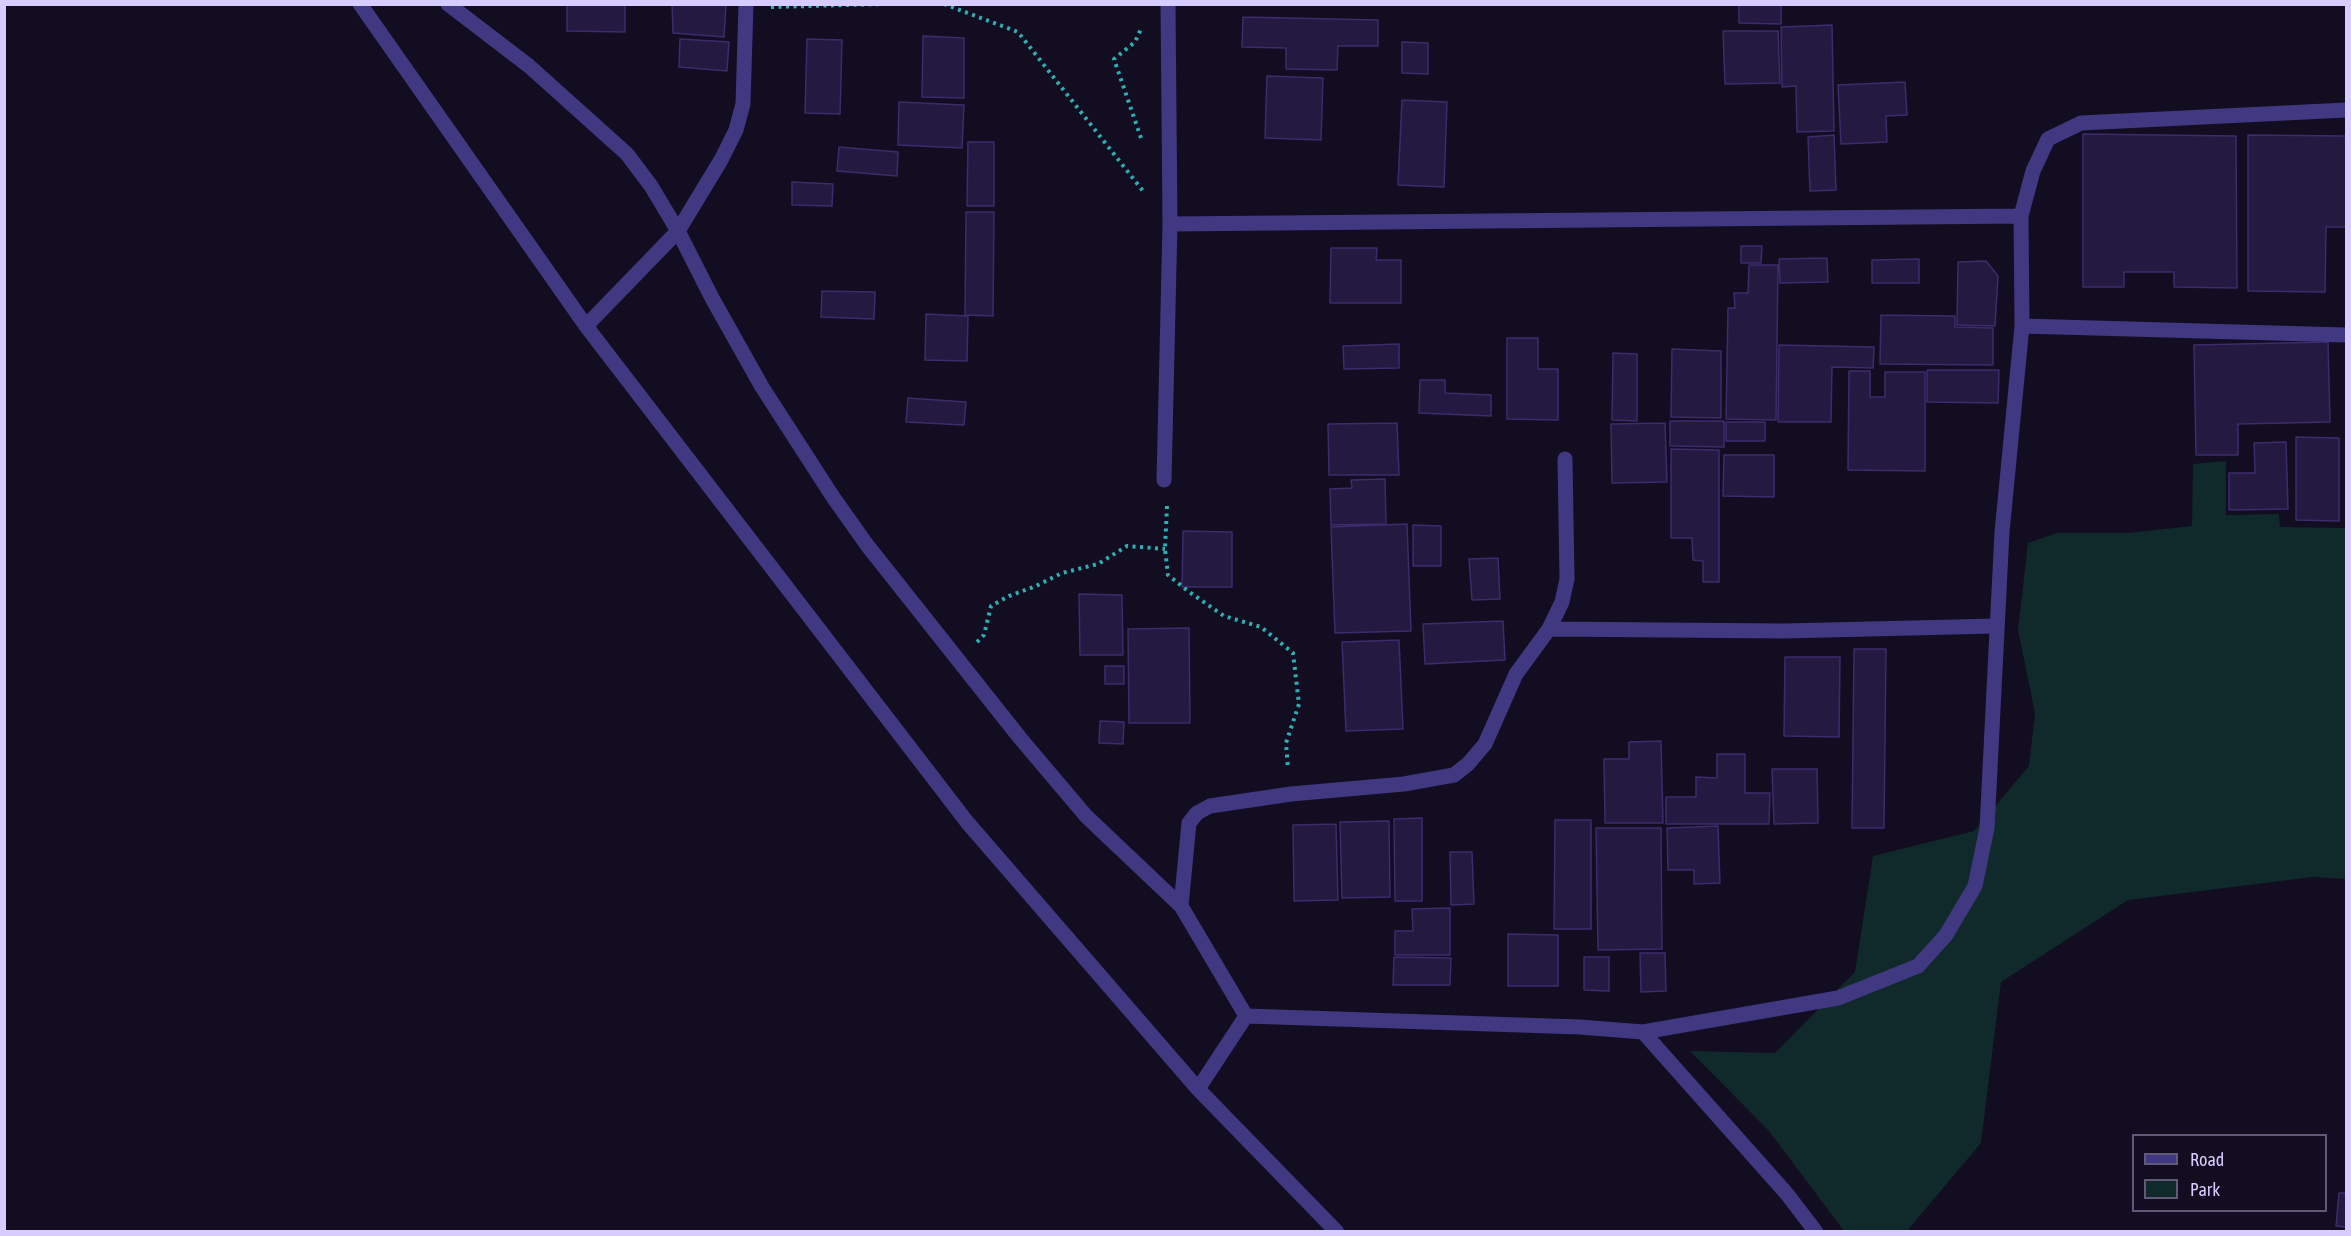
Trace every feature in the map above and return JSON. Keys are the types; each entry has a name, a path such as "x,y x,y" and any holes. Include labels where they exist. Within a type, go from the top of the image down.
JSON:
{"street":[{"path":"360,4 586,326 967,822 1198,1089 1337,1232"},
{"path":"448,4 530,66 627,154 651,186 678,231 712,298 762,387 826,487 901,590 1086,816 1181,906 1246,1016"},
{"path":"1164,480 1170,224 1168,4"},
{"path":"586,326 678,231 721,160 736,130 743,104 746,6"},
{"path":"1246,1016 1580,1027 1643,1032 1838,998 1918,966 1946,936 1975,886 1987,828 2002,532 2022,326 2021,216 2033,171 2048,139 2081,123 2346,110"},
{"path":"1170,224 2021,216"},
{"path":"2022,326 2346,335"},
{"path":"1181,906 1189,823 1197,813 1210,806 1291,794 1404,784 1454,775 1468,764 1485,744 1516,674 1550,629 1562,602 1567,579 1565,459"},
{"path":"1550,629 1784,631 1996,626"},
{"path":"1198,1089 1246,1016"},
{"path":"1643,1032 1787,1194 1816,1232"}],"path":[{"path":"746,6 885,4"},
{"path":"944,4 1018,32 1170,224"},
{"path":"1164,480 1168,510 1165,549 1168,575 1224,616 1261,627 1293,653 1299,704 1286,743 1291,794"},
{"path":"958,659 984,635 991,606 1009,596 1062,573 1098,564 1127,546 1165,549"}],"green space":[{"path":"2226,461 2226,515 2279,514 2280,527 2346,528 2346,879 2313,877 2128,900 2001,982 1981,1143 1907,1231 1844,1231 1769,1131 1690,1051 1775,1053 1855,972 1873,856 1974,831 2029,766 2035,713 2018,630 2028,543 2057,533 2127,533 2192,526 2193,464"}],"building":[{"path":"567,4 625,4 625,32 567,31"},
{"path":"672,4 726,4 724,37 673,33"},
{"path":"1739,4 1781,4 1781,24 1739,23"},
{"path":"1243,17 1378,20 1378,46 1338,46 1337,70 1286,69 1286,48 1242,47"},
{"path":"1832,25 1834,131 1797,132 1796,86 1782,87 1781,27"},
{"path":"1723,31 1778,31 1780,83 1725,84"},
{"path":"923,36 964,38 964,98 922,97"},
{"path":"680,39 729,42 727,71 679,67"},
{"path":"807,39 842,40 840,114 805,113"},
{"path":"1402,42 1428,43 1428,74 1402,73"},
{"path":"1267,76 1323,78 1321,140 1265,138"},
{"path":"1905,82 1907,115 1886,116 1887,142 1841,144 1838,85"},
{"path":"1402,100 1447,102 1444,187 1398,185"},
{"path":"899,102 964,105 962,148 898,145"},
{"path":"2083,134 2236,136 2237,288 2174,287 2174,272 2124,272 2124,287 2083,287"},
{"path":"1834,135 1836,190 1810,191 1808,137"},
{"path":"2248,135 2346,136 2346,227 2326,227 2325,292 2248,291"},
{"path":"968,142 994,142 994,206 967,206"},
{"path":"839,147 898,152 897,176 837,171"},
{"path":"792,182 833,184 832,206 792,205"},
{"path":"966,212 994,212 993,316 965,315"},
{"path":"1741,246 1762,246 1761,263 1741,263"},
{"path":"1331,248 1377,248 1376,260 1401,260 1401,303 1330,303"},
{"path":"1827,258 1828,282 1780,283 1779,259"},
{"path":"1919,259 1919,283 1872,283 1872,260"},
{"path":"1986,261 1998,276 1995,326 1957,325 1958,262"},
{"path":"1749,265 1778,265 1776,420 1726,419 1728,308 1735,308 1734,293 1748,293"},
{"path":"822,291 875,292 874,319 821,317"},
{"path":"926,314 968,316 967,361 925,360"},
{"path":"1881,315 1955,316 1955,327 1993,328 1993,365 1880,364"},
{"path":"1507,338 1538,338 1538,369 1558,369 1558,420 1507,419"},
{"path":"2328,342 2330,422 2238,424 2238,455 2196,455 2194,345"},
{"path":"1399,344 1399,368 1344,369 1343,346"},
{"path":"1779,345 1874,347 1873,368 1832,367 1831,422 1778,422"},
{"path":"1672,349 1721,351 1721,418 1671,417"},
{"path":"1613,353 1637,354 1637,421 1612,420"},
{"path":"1927,370 1999,370 1998,403 1927,402"},
{"path":"1849,371 1870,371 1870,397 1885,397 1885,372 1925,372 1925,471 1848,470"},
{"path":"1420,380 1445,380 1445,393 1491,395 1491,416 1419,413"},
{"path":"908,398 966,402 964,425 906,422"},
{"path":"1670,421 1724,421 1724,447 1670,446"},
{"path":"1726,422 1765,422 1765,441 1726,441"},
{"path":"1397,423 1399,475 1329,475 1328,424"},
{"path":"1665,423 1667,482 1612,483 1611,424"},
{"path":"2296,437 2339,438 2339,521 2296,520"},
{"path":"2286,442 2288,509 2229,510 2229,473 2255,473 2254,443"},
{"path":"1671,449 1719,450 1719,582 1703,582 1703,561 1693,560 1692,538 1671,538"},
{"path":"1724,455 1774,455 1774,497 1723,496"},
{"path":"1385,479 1386,524 1331,525 1330,489 1352,488 1351,480"},
{"path":"1407,524 1411,631 1335,633 1331,527"},
{"path":"1413,525 1441,526 1441,566 1413,566"},
{"path":"1183,531 1232,532 1232,587 1182,587"},
{"path":"1498,558 1500,599 1472,600 1469,559"},
{"path":"1079,594 1122,595 1123,655 1080,655"},
{"path":"1503,621 1505,660 1425,664 1423,624"},
{"path":"1189,628 1190,723 1129,723 1128,629"},
{"path":"1399,640 1403,729 1346,731 1342,642"},
{"path":"1854,649 1886,649 1884,828 1852,828"},
{"path":"1785,657 1840,657 1839,737 1784,736"},
{"path":"1105,666 1124,666 1124,684 1105,684"},
{"path":"1100,721 1124,722 1123,744 1099,743"},
{"path":"1661,741 1663,823 1605,823 1604,759 1629,759 1629,742"},
{"path":"1717,754 1745,754 1745,793 1770,793 1769,824 1666,824 1666,797 1696,797 1696,777 1717,778"},
{"path":"1772,769 1817,769 1818,823 1774,824"},
{"path":"1422,818 1422,901 1395,901 1394,819"},
{"path":"1555,820 1591,820 1591,929 1554,929"},
{"path":"1389,821 1390,897 1342,898 1340,822"},
{"path":"1336,824 1338,900 1294,901 1293,825"},
{"path":"1718,826 1720,883 1694,884 1694,870 1668,870 1667,828"},
{"path":"1596,828 1661,828 1662,949 1598,950"},
{"path":"1450,852 1472,852 1474,904 1451,905"},
{"path":"1450,908 1450,955 1395,955 1395,931 1413,931 1412,909"},
{"path":"1508,934 1558,935 1558,986 1508,986"},
{"path":"1640,953 1665,953 1666,991 1641,992"},
{"path":"1394,957 1451,958 1450,985 1393,985"},
{"path":"1584,957 1609,957 1609,991 1584,990"},
{"path":"2339,1193 2346,1193 2346,1227 2336,1226"}]}
